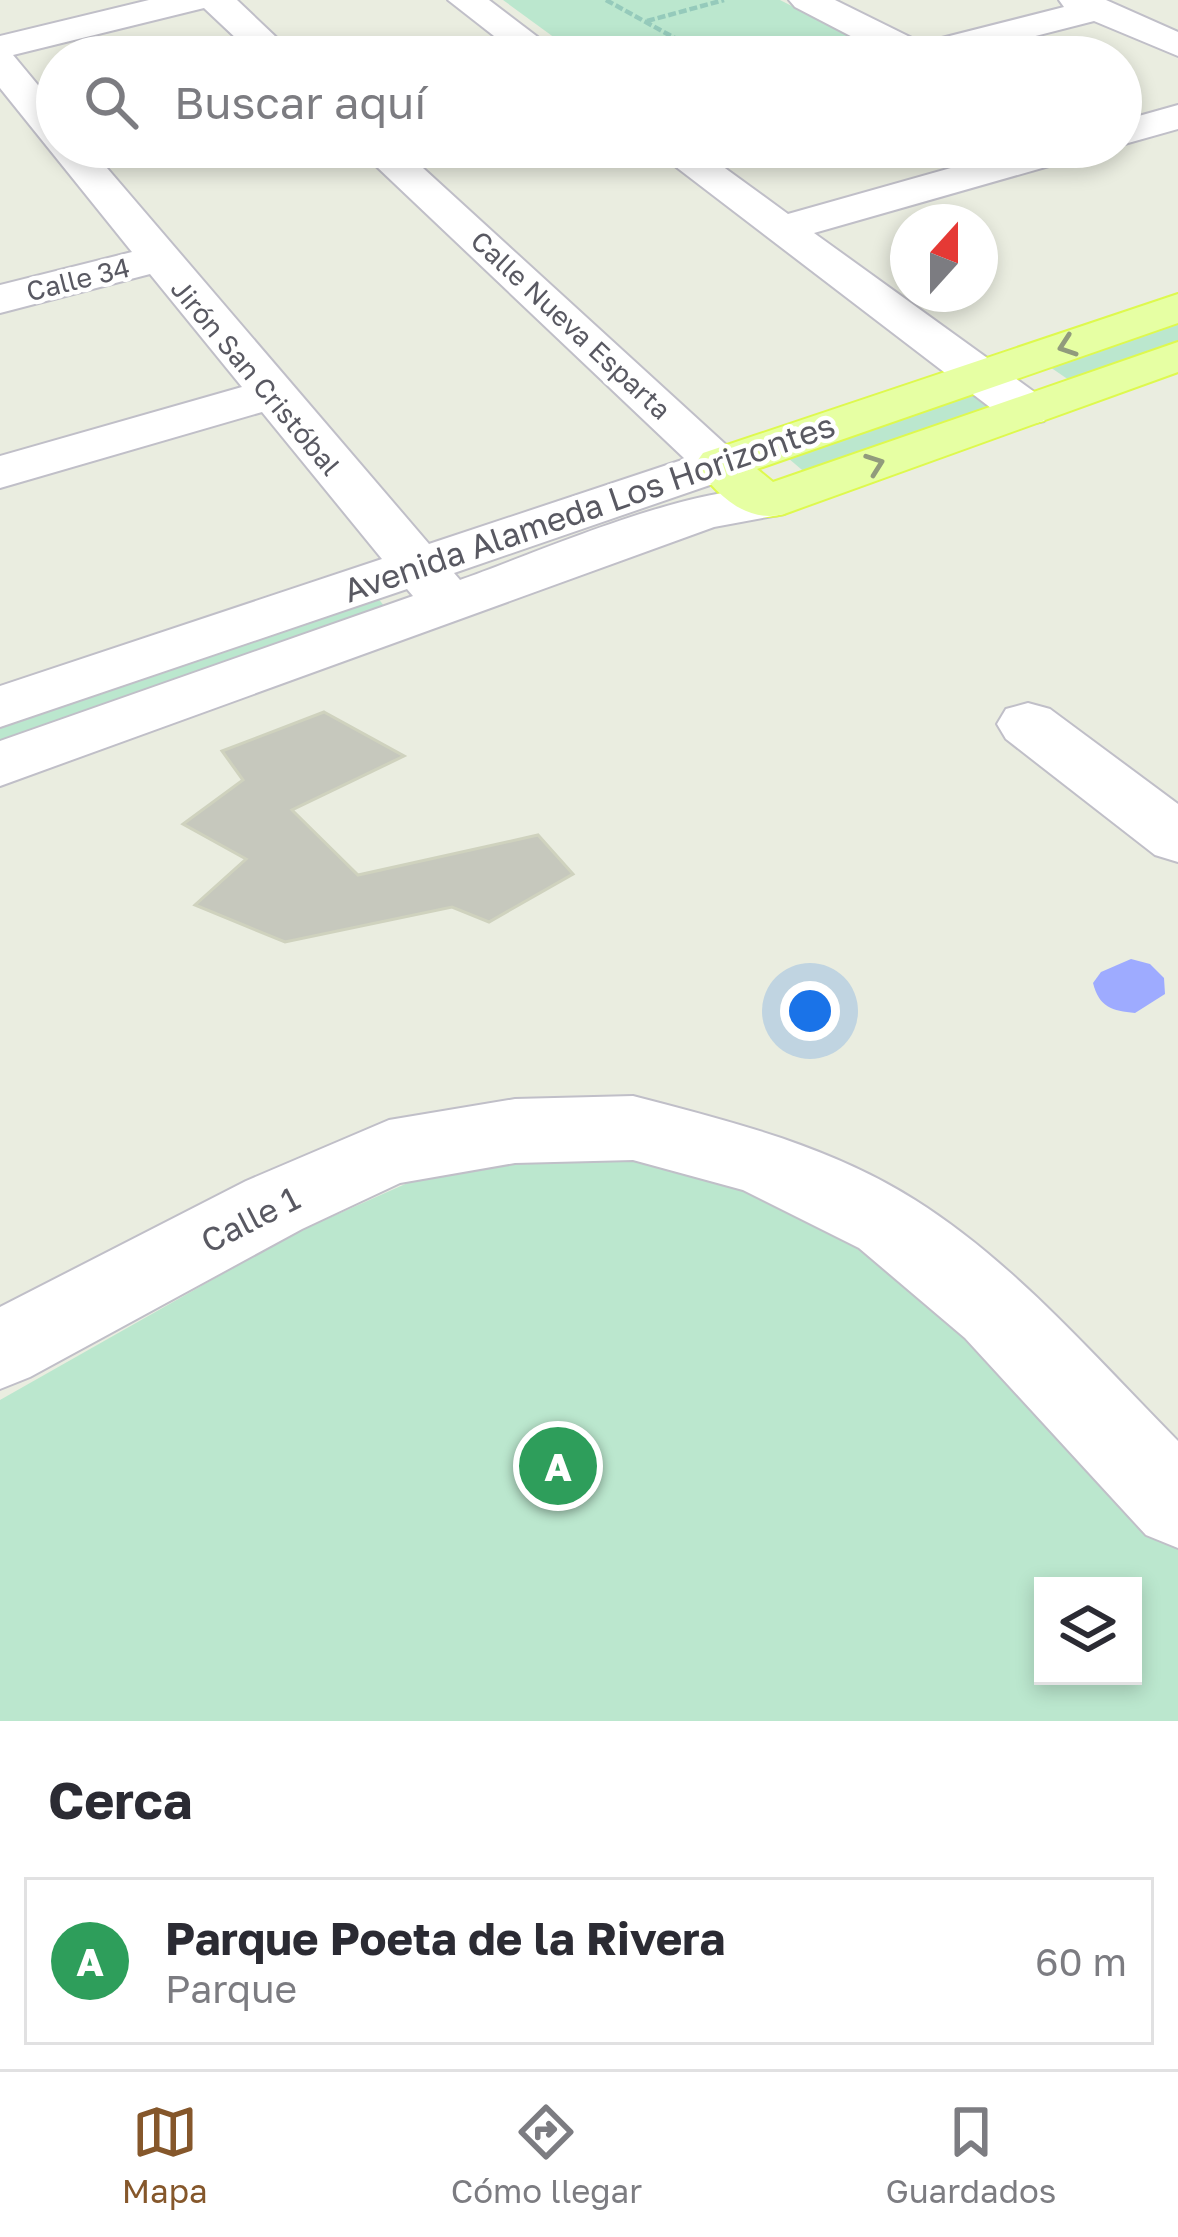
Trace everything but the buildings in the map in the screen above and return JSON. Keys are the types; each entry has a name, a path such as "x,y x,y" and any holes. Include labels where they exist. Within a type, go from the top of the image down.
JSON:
{"main road":[{"name":"Avenida Alameda Los Horizontes","path":"722,464 1178,308"},
{"name":"Avenida Alameda Los Horizontes","path":"765,503 1178,356"},
{"name":"Calle Nueva Esparta","path":"722,464 765,503"}],"street":[{"path":"45,36 192,0"},
{"path":"216,0 255,36"},
{"path":"466,0 516,36"},
{"path":"807,0 876,36"},
{"path":"985,36 1102,3 1178,20"},
{"path":"1102,3 1178,45"},
{"path":"0,47 36,38"},
{"path":"0,63 36,108"},
{"path":"1142,127 1178,117"},
{"name":"Jirón San Cristóbal","path":"84,168 432,585"},
{"name":"Calle Nueva Esparta","path":"399,168 722,464"},
{"path":"698,168 1026,410"},
{"path":"781,229 996,168"},
{"name":"Calle 34","path":"0,299 157,259"},
{"path":"0,472 269,394"},
{"name":"Avenida Alameda Los Horizontes","path":"0,706 432,585 722,464"},
{"path":"0,764 432,585 703,513 765,503"},
{"path":"1028,724 1178,838"},
{"name":"Calle 1","path":"0,1350 274,1205 389,1153 515,1131 633,1129 760,1162 886,1224 994,1312 1178,1504"}],"path":[{"path":"606,0 672,36"},
{"path":"646,22 724,0"}],"green space":[{"path":"503,0 780,0 851,36 552,36"},
{"path":"1178,323 1178,343 1069,380 1050,367"},
{"path":"972,393 993,409 808,475 788,458"},
{"path":"377,597 392,616 0,753 0,727"},
{"path":"667,1158 788,1188 899,1258 1178,1533 1178,1721 0,1721 0,1400 293,1234 457,1161"}],"water":[{"path":"1131,959 1150,964 1164,978 1165,994 1135,1013 1108,1006 1093,983 1101,972"}],"place":[{"name":"Parque Poeta de la Rivera","path":"558,1466"}]}
